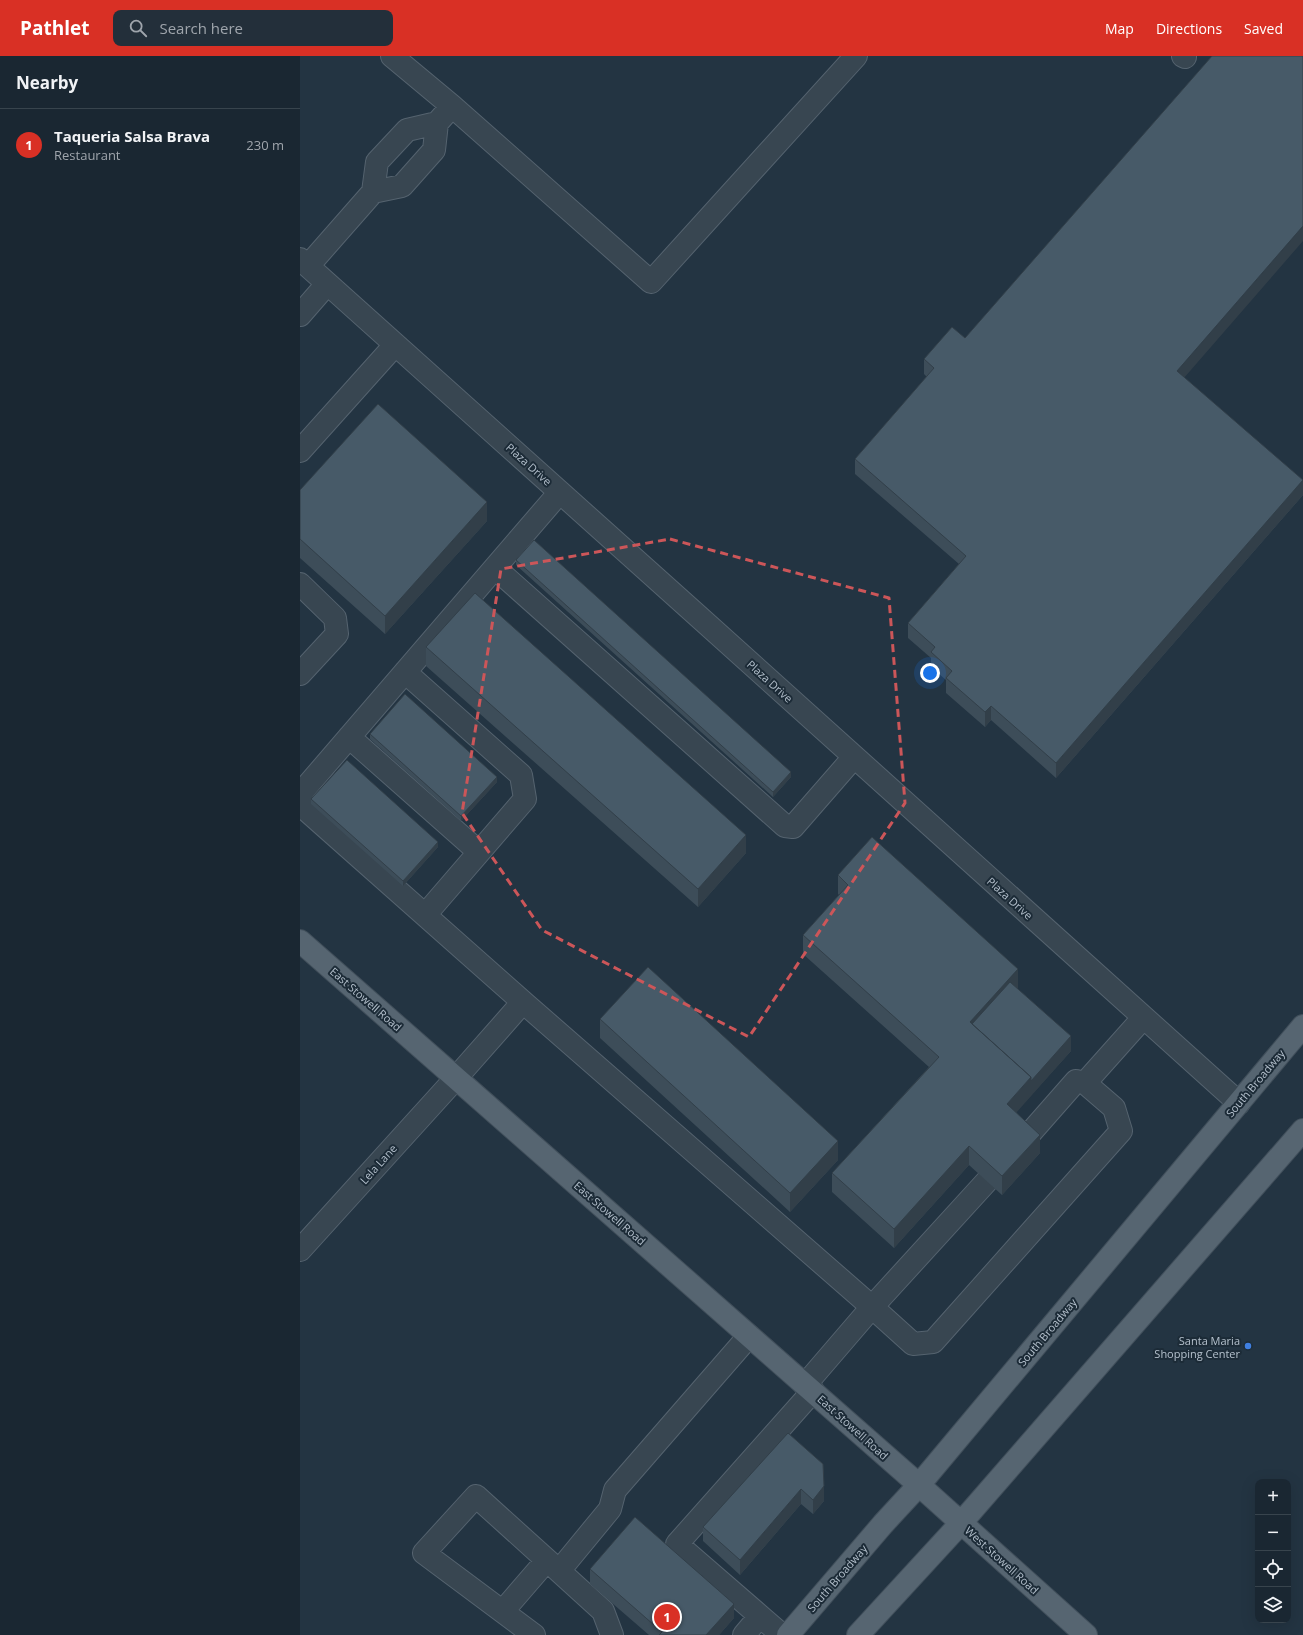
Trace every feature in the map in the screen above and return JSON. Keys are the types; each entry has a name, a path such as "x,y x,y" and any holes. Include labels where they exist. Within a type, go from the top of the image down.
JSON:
{"main road":[{"name":"East Stowell Road","path":"300,941 919,1485"},
{"name":"South Broadway","path":"788,1635 919,1485 1303,1026"},
{"path":"858,1635 961,1523 1303,1130"},
{"name":"West Stowell Road","path":"919,1485 1086,1635"}],"street":[{"path":"392,56 452,106 651,282 856,56"},
{"path":"304,263 373,192 402,186 434,150 437,123 452,106"},
{"path":"373,192 377,162 407,130 437,123"},
{"name":"Plaza Drive","path":"304,263 1238,1103"},
{"path":"300,315 327,284"},
{"path":"300,451 395,345"},
{"path":"560,492 301,793 303,807 913,1344 933,1342 1121,1131 1114,1108 1085,1083 1076,1081 1025,1139"},
{"path":"495,568 785,826 793,827 854,757"},
{"path":"300,584 335,618 337,634 300,674"},
{"path":"405,672 521,775 524,799 425,915"},
{"path":"349,737 479,852"},
{"name":"Lela Lane","path":"300,1250 523,1002"},
{"path":"1085,1083 1143,1018"},
{"path":"782,1635 677,1544 809,1388 872,1307 987,1181"},
{"path":"503,1611 553,1565 610,1509 615,1490 749,1336"},
{"path":"534,1635 424,1552 476,1496 603,1611 612,1635"},
{"path":"744,1635 760,1616"}],"highlighted area":[{"path":"670,539 889,598 905,803 749,1037 542,930 462,813 501,569"}],"building":[{"path":"1212,56 1303,56 1303,226 1177,371 1303,480 1056,763 991,706 985,712 946,678 952,671 931,652 935,647 908,623 966,556 855,459 934,368 924,359 952,327 965,338"},
{"path":"378,404 487,502 385,616 300,539 300,490"},
{"path":"534,540 791,772 773,792 516,560"},
{"path":"475,593 746,835 698,889 426,647"},
{"path":"405,694 497,777 461,816 370,734"},
{"path":"347,760 438,842 403,881 311,799"},
{"path":"872,837 1018,969 970,1022 1031,1077 1007,1104 1040,1135 1002,1176 969,1146 894,1229 832,1173 939,1057 803,935 848,885 838,875"},
{"path":"648,967 838,1141 790,1193 600,1019"},
{"path":"1010,982 1071,1036 1031,1081 1031,1077 972,1024"},
{"path":"788,1433 823,1464 824,1486 813,1500 801,1489 740,1560 703,1527"},
{"path":"635,1517 734,1604 706,1635 659,1635 662,1632 590,1569"}],"place":[{"name":"Santa Maria Shopping Center","path":"1248,1346"},
{"name":"Taqueria Salsa Brava","path":"667,1617"}]}
